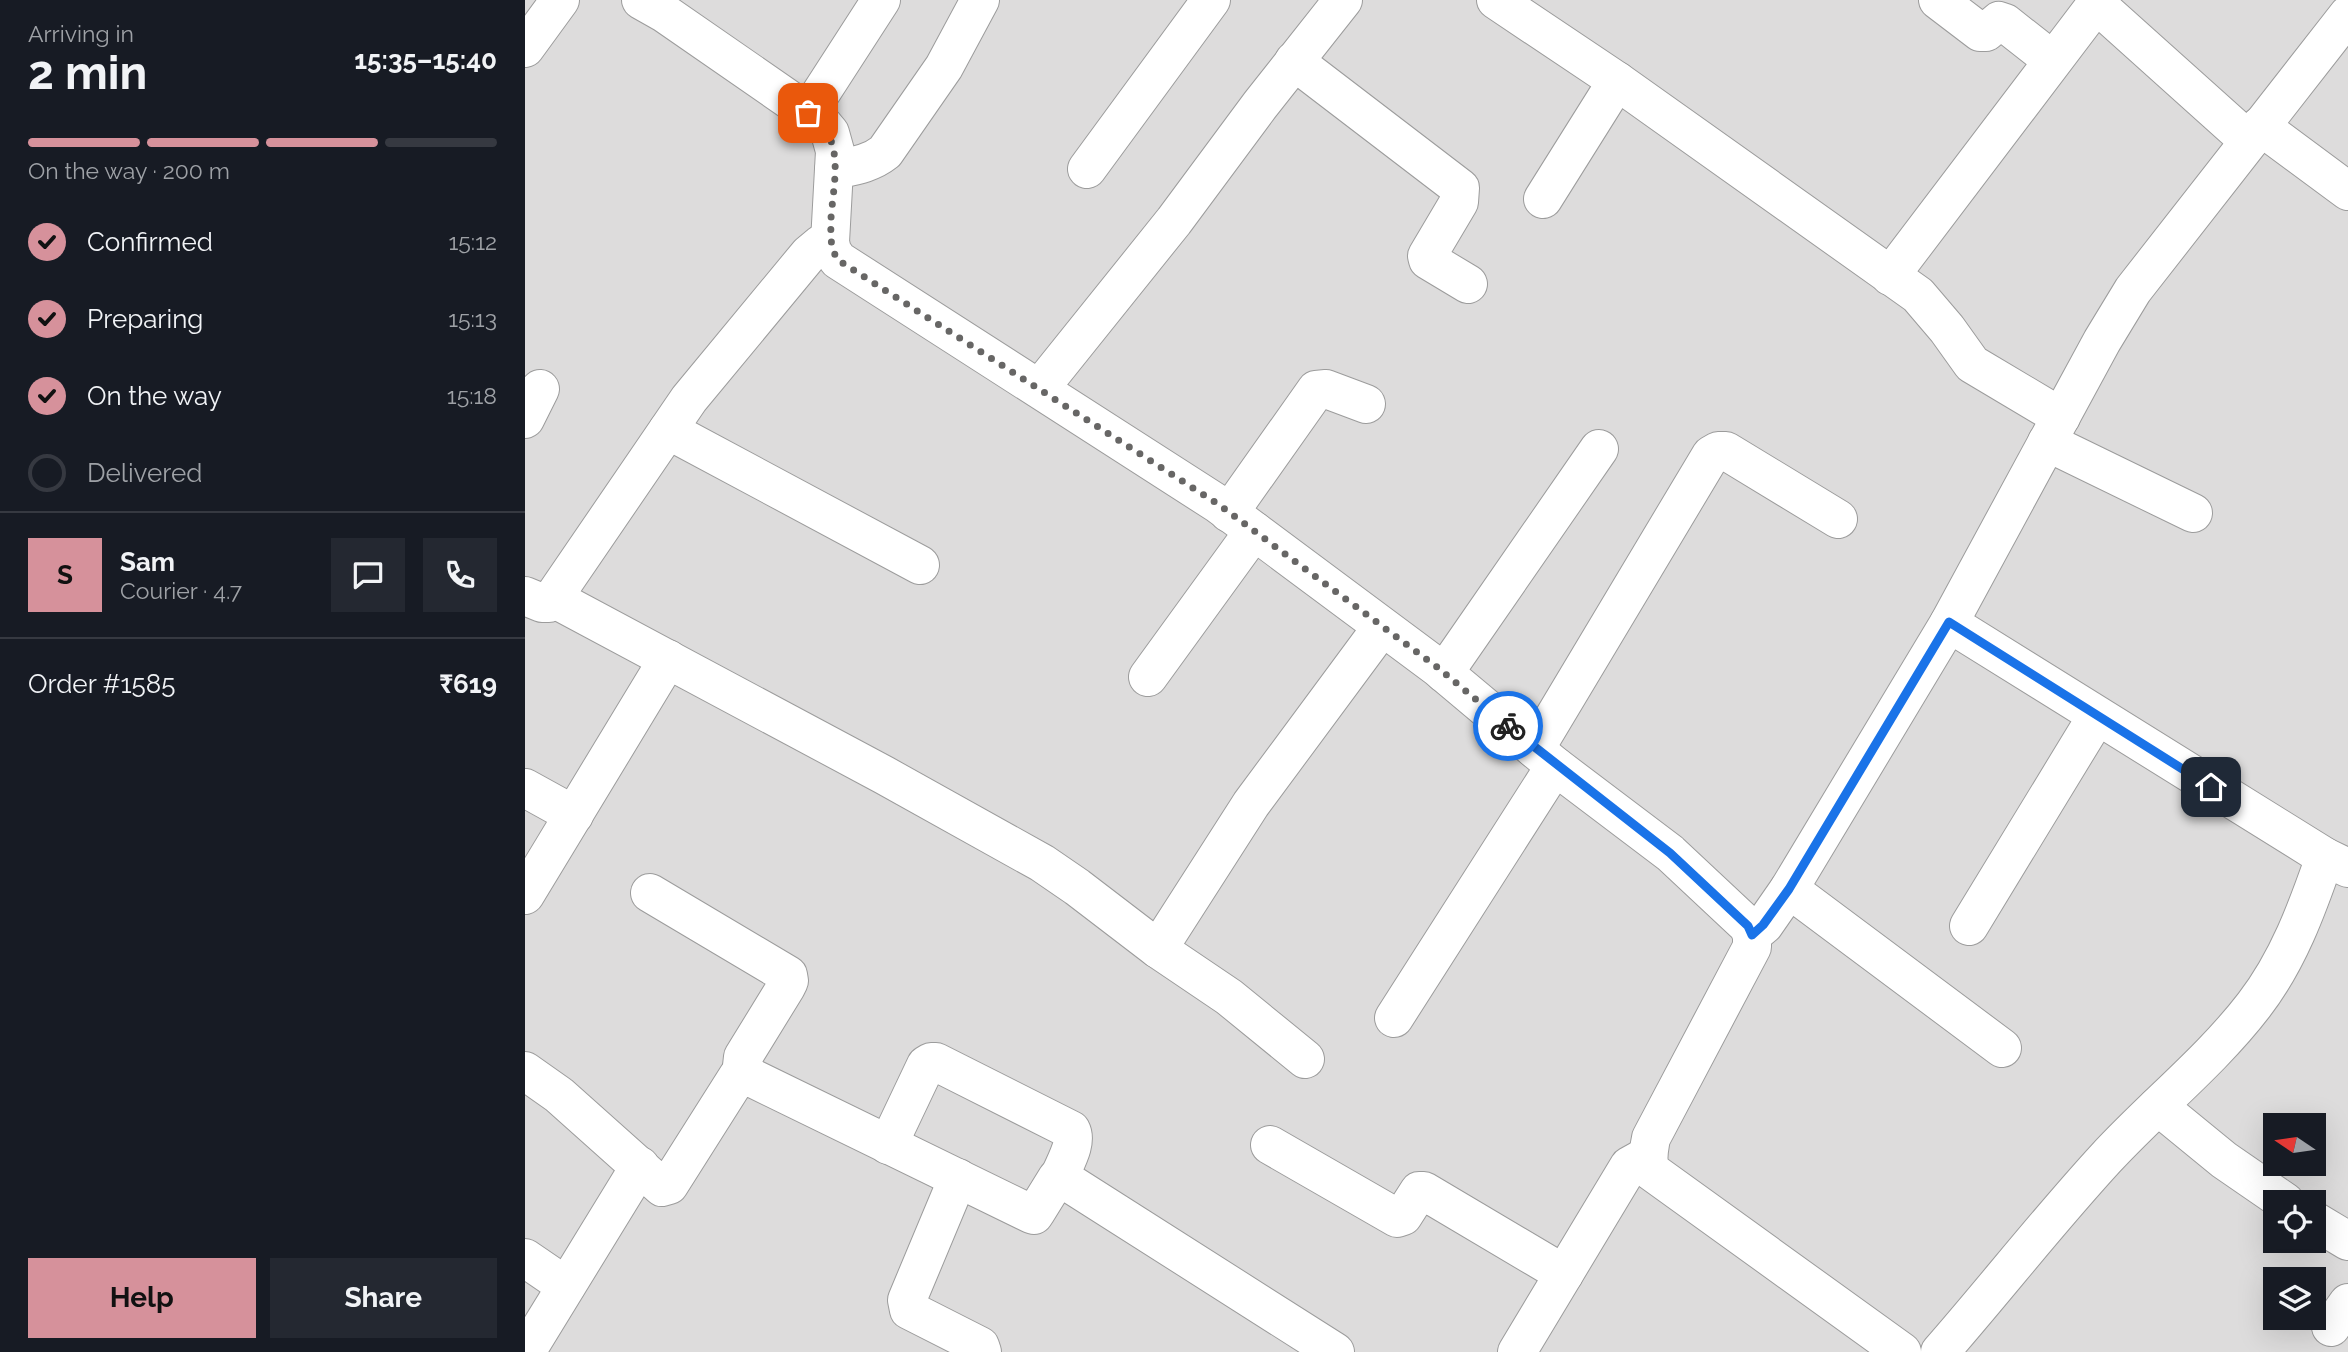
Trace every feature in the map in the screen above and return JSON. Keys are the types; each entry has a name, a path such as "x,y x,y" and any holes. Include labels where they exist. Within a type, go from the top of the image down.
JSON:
{"street":[{"path":"525,48 560,0"},
{"path":"808,113 881,0"},
{"path":"834,170 865,164 885,152 944,67 980,0"},
{"path":"1087,169 1211,0"},
{"path":"1040,388 1174,220 1343,0"},
{"path":"1496,0 1617,81 1917,295 1931,309 1972,364 2054,430 2193,513"},
{"path":"1938,0 1980,32 1986,32 1999,21 2005,23 2052,60"},
{"path":"654,3 820,121 830,133 835,151 830,242 838,260 1040,388 1242,522 1444,673 1545,757 1670,853 1748,926 1752,935 1752,947 1651,1138 1647,1156 1651,1171 1902,1352"},
{"path":"1890,276 2091,11 2102,9 2255,134 2348,191"},
{"path":"1752,935 1763,925 1789,889 1949,622 2102,341 2133,290 2255,134 2339,15"},
{"path":"1294,61 1460,188 1459,202 1427,256 1429,260 1468,284"},
{"path":"1543,199 1617,81"},
{"path":"830,242 821,244 809,254 689,398 539,597 668,659 1042,863 1158,950 1229,997 1305,1059"},
{"path":"1148,677 1242,522 1316,390 1326,389 1366,404"},
{"path":"668,429 920,565"},
{"path":"1444,673 1599,449"},
{"path":"1394,1018 1545,757 1711,455 1726,451 1837,519"},
{"path":"1940,1352 2060,1210 2222,1042 2255,1004 2282,962 2304,917 2337,862 1949,622"},
{"path":"1158,950 1251,804 1382,626"},
{"path":"525,895 668,659"},
{"path":"1969,926 2098,716"},
{"path":"525,788 573,815"},
{"path":"1789,889 2002,1048"},
{"path":"525,1071 559,1095 662,1187 669,1185 741,1075 743,1057 789,981 788,975 650,893"},
{"path":"741,1075 744,1074 888,1145 1034,1215 1059,1178 1074,1135 1071,1130 936,1062 930,1062 926,1065 888,1145"},
{"path":"2158,1106 2224,1160 2268,1190"},
{"path":"1270,1145 1397,1218 1403,1216 1419,1191 1424,1191 1564,1274"},
{"path":"1517,1352 1629,1166 1647,1156"},
{"path":"542,1346 566,1286 640,1166"},
{"path":"958,1178 907,1305 909,1310 980,1346 982,1352"},
{"path":"1059,1178 1335,1352"},
{"path":"2326,1228 2348,1241"},
{"path":"525,1258 566,1286"}],"shaded area":[{"path":"525,0 2348,0 2348,1352 525,1352"}],"way so far":[{"path":"808,113 820,121 830,133 835,151 830,242 838,260 1218,504 1437,667 1508,726"}],"route":[{"path":"1508,726 1670,853 1748,926 1752,935 1763,925 1789,889 1949,622 2211,787"}]}
